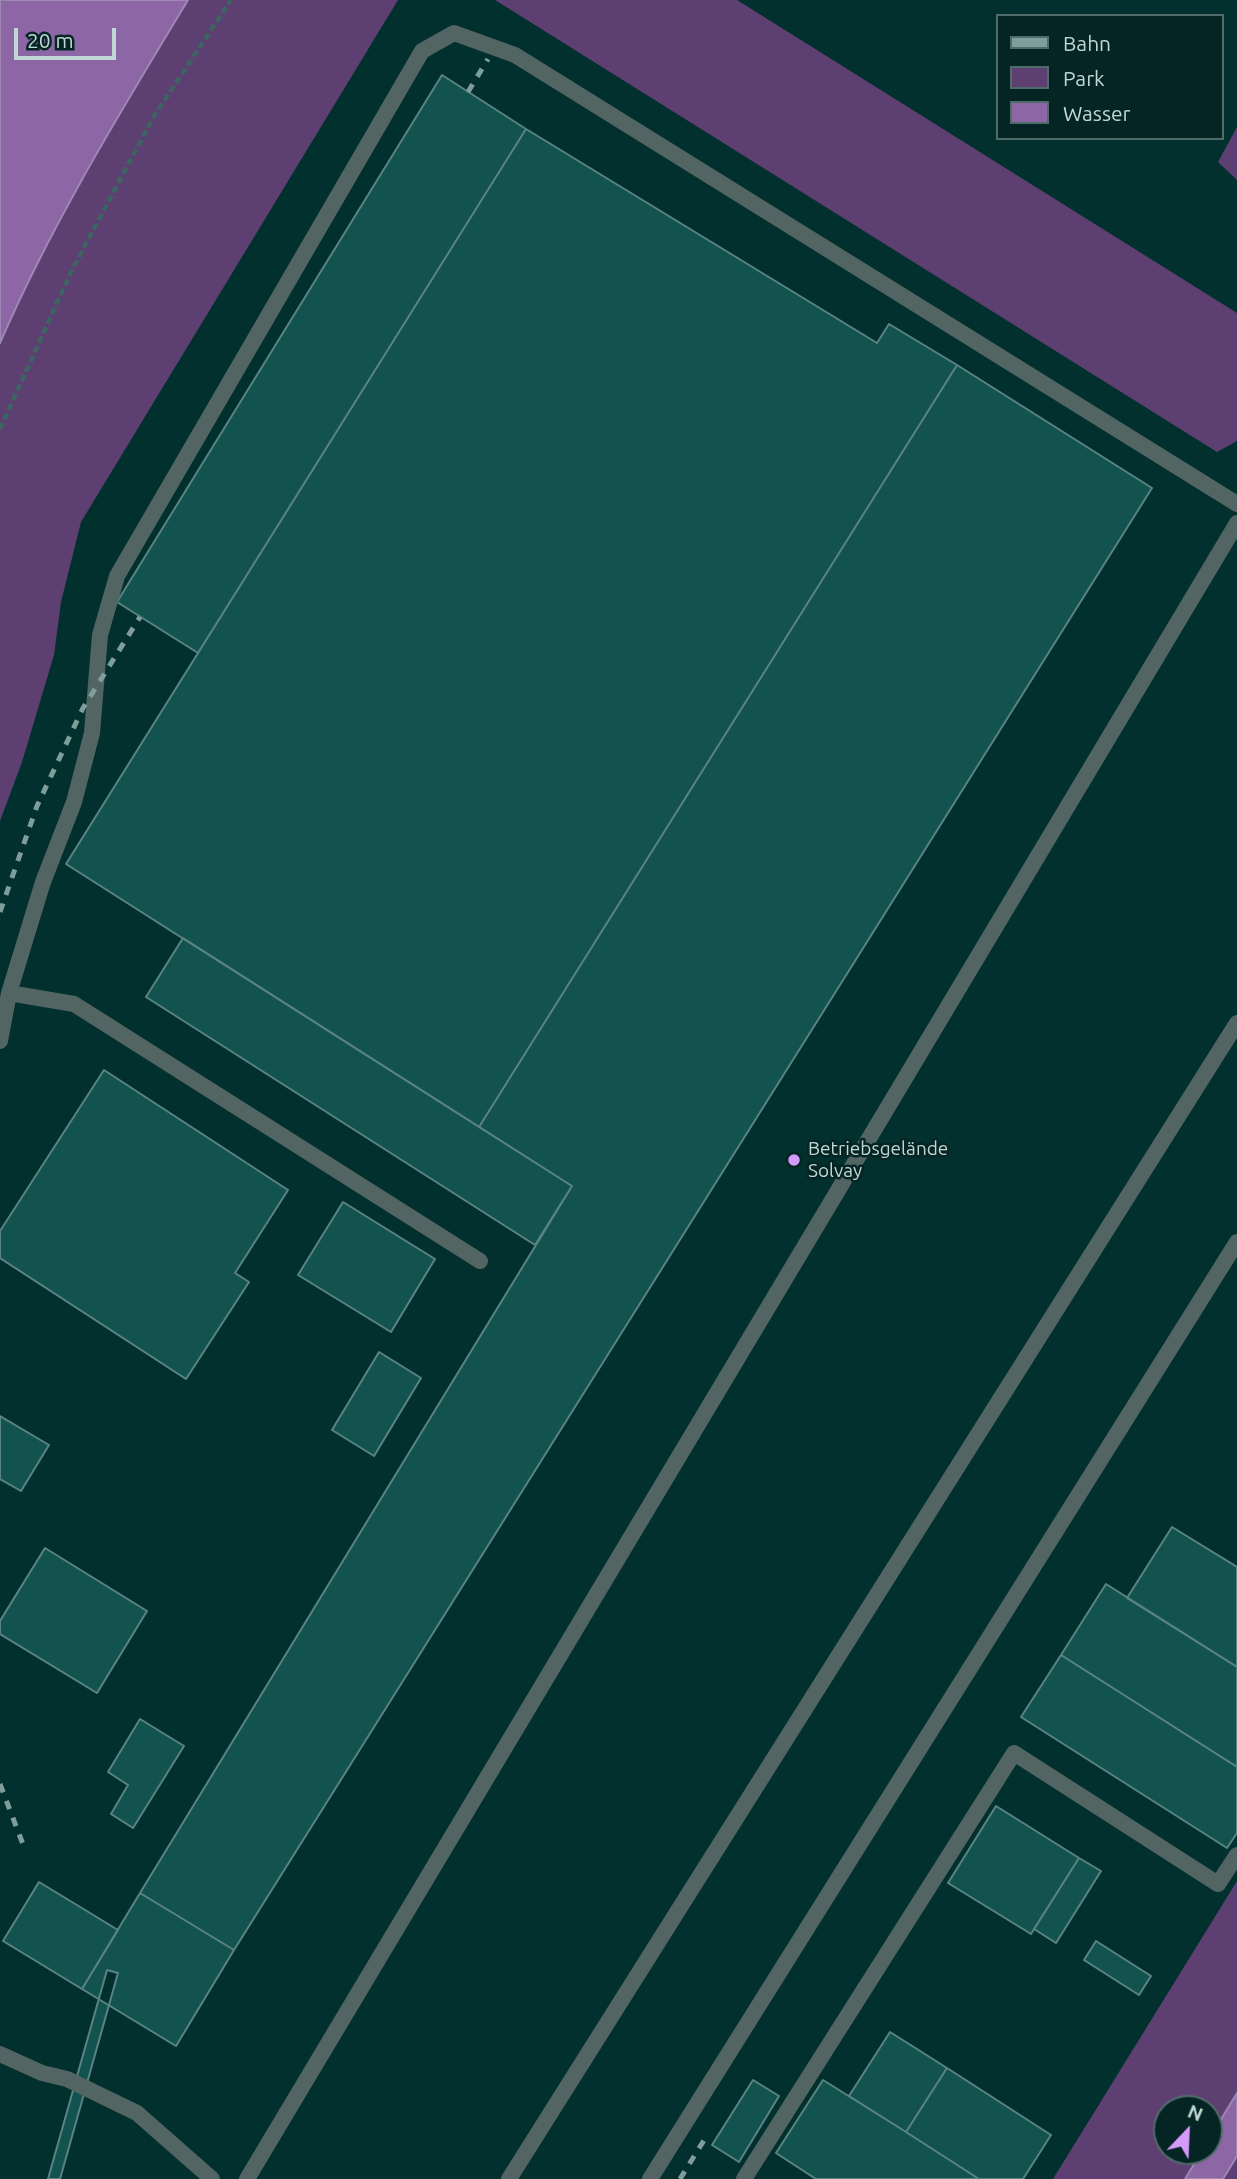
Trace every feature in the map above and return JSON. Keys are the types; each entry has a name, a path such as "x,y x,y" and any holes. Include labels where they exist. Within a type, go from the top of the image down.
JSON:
{"lane":[{"path":"0,1041 9,993 43,882 74,802 92,733 100,635 117,576 422,51 454,33 515,55 1237,504"},
{"path":"247,2179 1237,523"},
{"path":"9,993 74,1004 480,1261"},
{"path":"509,2179 1237,1023"},
{"path":"650,2179 1237,1242"},
{"path":"744,2179 1014,1753 1218,1884 1237,1855"},
{"path":"0,2054 42,2073 67,2079 137,2113 212,2179"}],"path":[{"path":"0,429 71,272 154,116 231,0"}],"green space":[{"path":"188,0 398,0 81,522 61,602 54,655 22,762 0,821 0,343 65,211"},
{"path":"495,0 737,0 1237,313 1237,441 1217,452"},
{"path":"1237,127 1237,180 1218,162"},
{"path":"1237,1881 1237,2179 1053,2179"}],"water":[{"path":"0,0 188,0 65,211 0,343"},
{"path":"1237,2093 1237,2156 1223,2179 1185,2179 1194,2165 1223,2165 1223,2116"}],"building":[{"path":"442,75 526,129 198,653 117,602"},
{"path":"526,129 877,343 889,324 957,365 479,1127 66,864"},
{"path":"957,365 1152,488 234,1950 140,1893 572,1186 479,1127"},
{"path":"183,938 572,1186 535,1245 146,997"},
{"path":"104,1070 288,1190 235,1273 249,1282 186,1379 0,1258 0,1231"},
{"path":"343,1202 435,1259 391,1332 298,1275"},
{"path":"379,1352 421,1378 374,1456 332,1430"},
{"path":"0,1416 49,1445 21,1491 0,1479"},
{"path":"1172,1527 1237,1567 1237,1667 1127,1598"},
{"path":"45,1548 147,1611 97,1693 0,1634 0,1621"},
{"path":"1106,1584 1237,1667 1237,1767 1061,1655"},
{"path":"1061,1655 1237,1767 1237,1833 1227,1848 1021,1717"},
{"path":"140,1719 184,1746 133,1828 111,1814 128,1785 108,1772"},
{"path":"996,1806 1079,1858 1031,1934 948,1883"},
{"path":"1079,1858 1101,1871 1056,1943 1034,1929"},
{"path":"39,1882 118,1930 82,1989 3,1941"},
{"path":"140,1893 234,1950 176,2046 82,1989"},
{"path":"1096,1941 1151,1976 1139,1995 1084,1960"},
{"path":"107,1970 118,1973 60,2179 48,2179"},
{"path":"890,2032 947,2068 906,2132 849,2096"},
{"path":"947,2068 1051,2135 1023,2179 979,2179 906,2132"},
{"path":"753,2080 779,2096 739,2162 712,2145"},
{"path":"823,2080 979,2179 816,2179 776,2153"}],"railway":[{"path":"468,92 488,59"},
{"path":"0,912 37,806 83,708 140,617"},
{"path":"0,1784 24,1847"},
{"path":"680,2179 706,2137"}],"place":[{"name":"Betriebsgelände Solvay","path":"794,1160"}]}
